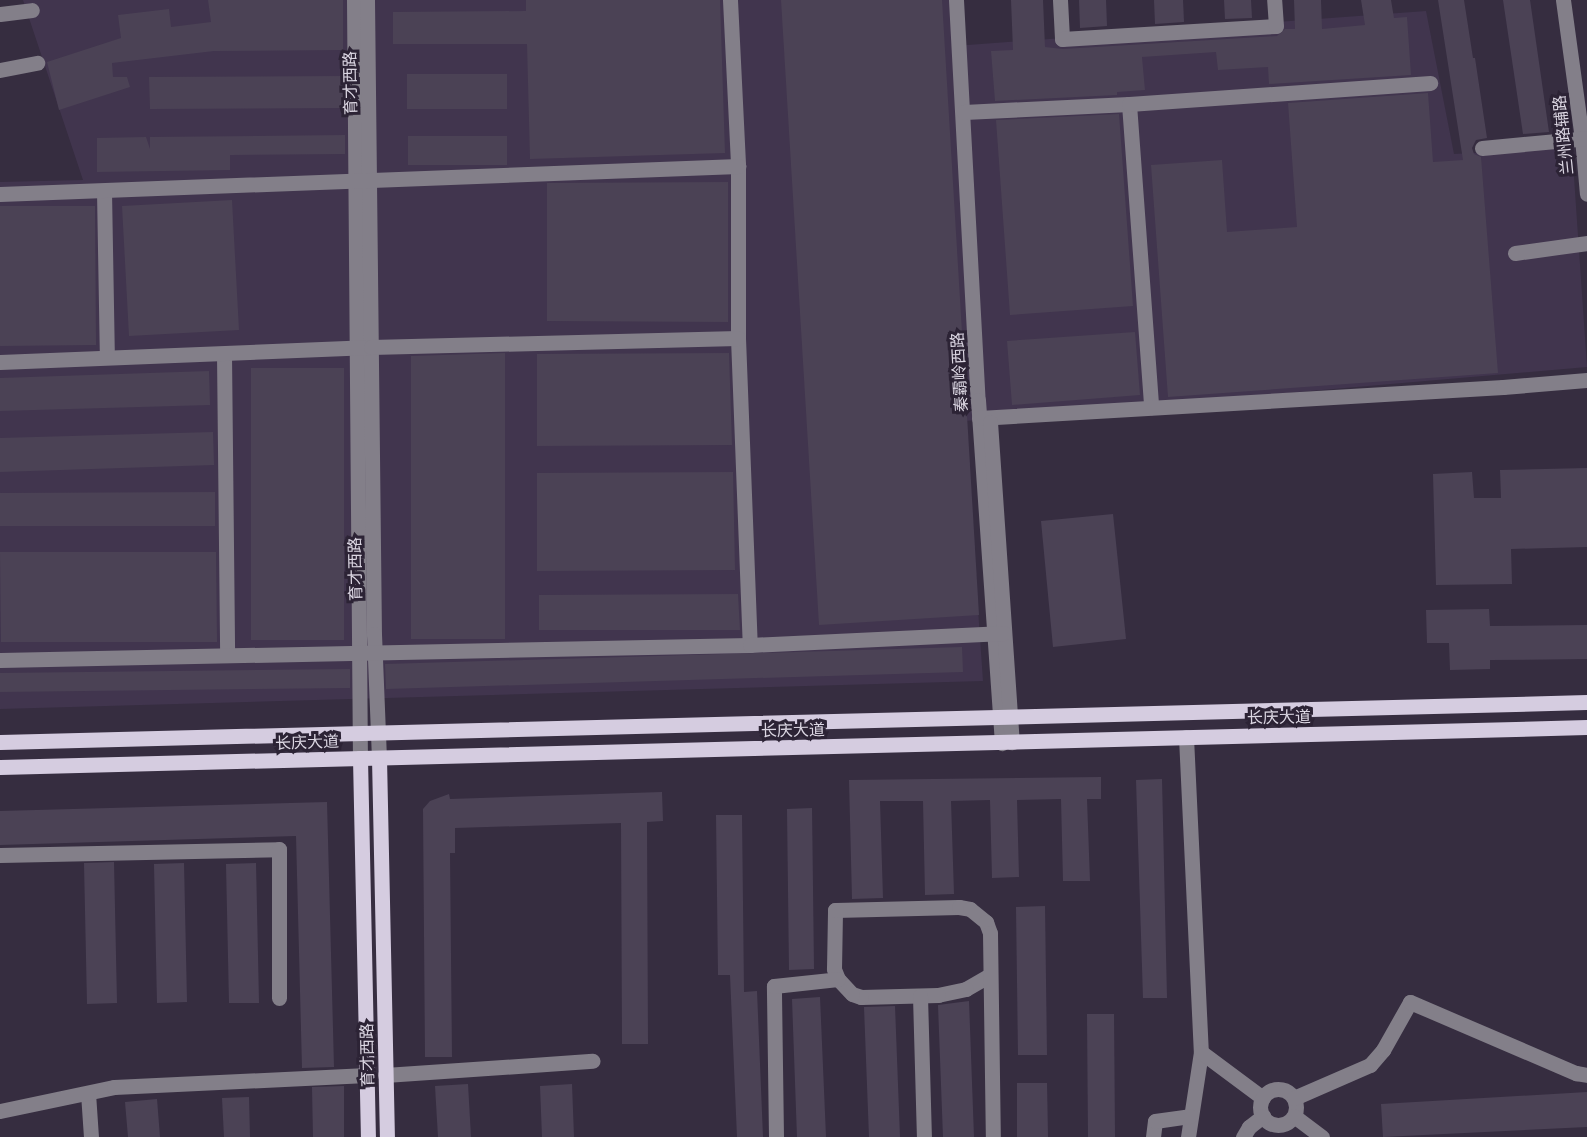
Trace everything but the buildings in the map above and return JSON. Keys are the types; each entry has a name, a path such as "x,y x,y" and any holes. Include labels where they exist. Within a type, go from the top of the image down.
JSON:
{"main road":[{"name":"长庆大道","path":"0,742 1587,702"},
{"name":"长庆大道","path":"0,768 1587,727"},
{"name":"育才西路","path":"360,758 368,1137"},
{"name":"育才西路","path":"379,758 387,1137"}],"street":[{"name":"育才西路","path":"354,0 362,179 367,653 360,758"},
{"name":"育才西路","path":"362,179 367,0"},
{"path":"730,0 738,166 738,338 750,645"},
{"name":"秦霸岭西路","path":"957,0 969,112"},
{"name":"秦霸岭西路","path":"966,0 969,112 985,418 1007,742"},
{"path":"1060,0 1062,39 1276,26 1274,0"},
{"name":"兰州路辅路","path":"1563,0 1585,138 1587,194"},
{"path":"0,14 32,10"},
{"path":"0,70 37,63"},
{"path":"969,112 1129,104 1430,83"},
{"path":"1129,104 1151,407"},
{"path":"1482,148 1585,138"},
{"path":"0,194 738,166"},
{"path":"104,191 106,357"},
{"path":"1515,253 1587,243"},
{"path":"0,362 364,347 738,338"},
{"path":"224,354 227,655"},
{"path":"985,418 1587,380"},
{"path":"0,660 750,645 999,633"},
{"name":"育才西路","path":"367,653 379,758"},
{"path":"1186,737 1201,1052 1188,1137"},
{"path":"0,855 279,849 279,998"},
{"path":"990,975 966,989 920,996 861,997 844,987 834,969 835,910 959,907 970,909 986,922 990,933 993,1137"},
{"path":"776,1137 774,986 838,979"},
{"path":"920,996 924,1137"},
{"path":"1294,1098 1370,1065 1383,1050 1410,1002 1576,1074 1587,1075"},
{"path":"1201,1052 1263,1098"},
{"path":"385,1076 593,1061"},
{"path":"0,1111 114,1087 367,1075"},
{"path":"1278,1089 1290,1093 1296,1103 1294,1116 1279,1125 1272,1124 1263,1116 1263,1098 1278,1089"},
{"path":"88,1093 91,1137"},
{"path":"1153,1137 1155,1121 1190,1116"},
{"path":"1243,1137 1249,1127 1263,1116"},
{"path":"1294,1116 1322,1137"}],"shaded area":[{"path":"23,0 950,0 954,46 1426,11 1454,154 1572,148 1587,367 965,421 983,681 0,709 0,182 83,180"}]}
